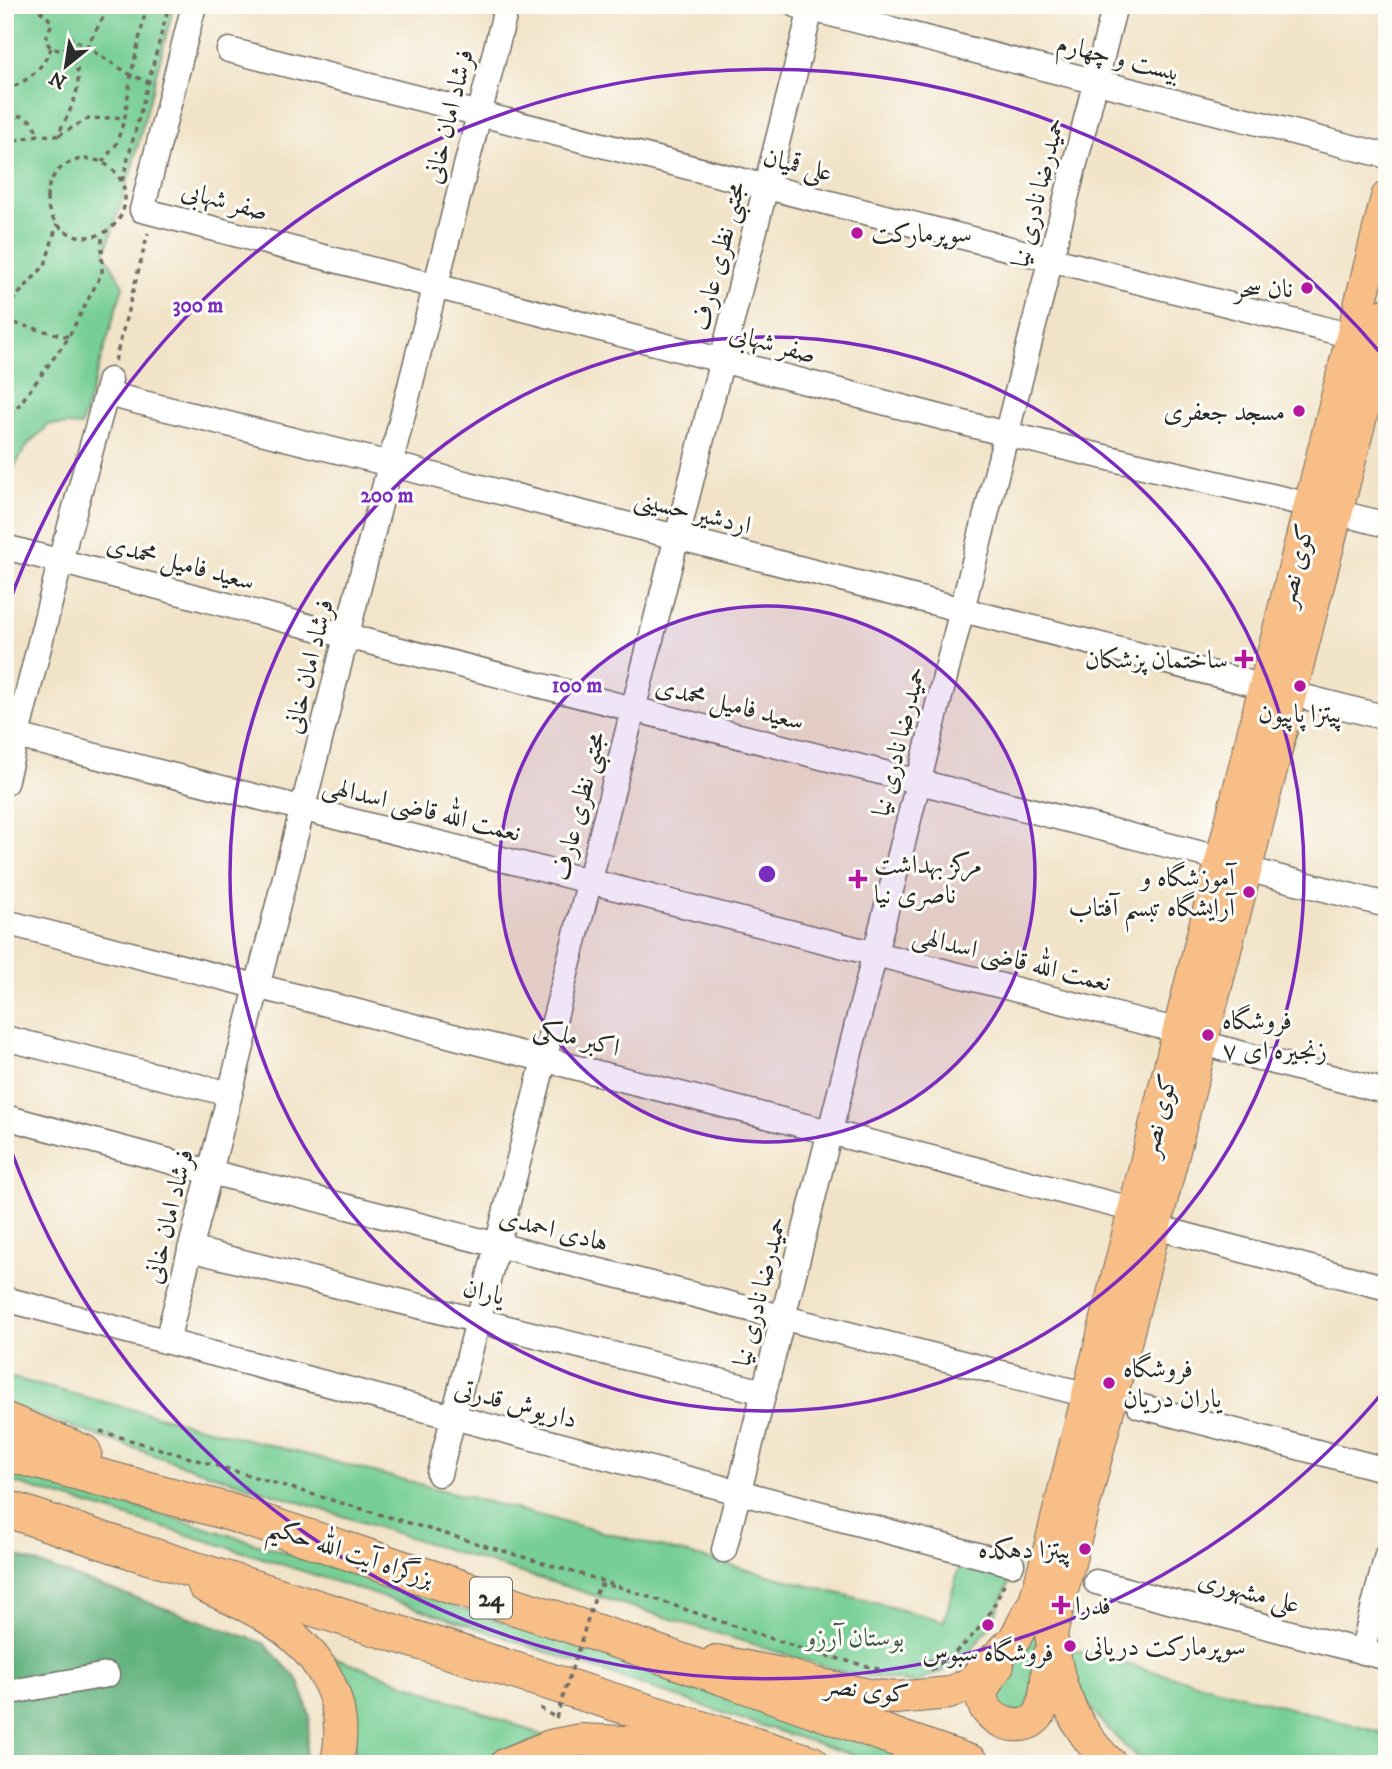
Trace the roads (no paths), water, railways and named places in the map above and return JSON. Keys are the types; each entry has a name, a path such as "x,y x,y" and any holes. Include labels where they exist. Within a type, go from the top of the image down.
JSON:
{"highway":[{"path":"5,1421 226,1511"},
{"name":"بزرگراه آیت الله حکیم","path":"5,1452 226,1511 639,1647 971,1764"},
{"name":"24","path":"5,1508 809,1764"},
{"path":"5,1521 134,1551"}],"main road":[{"name":"کوی نصر","path":"1111,1764 1089,1740 1074,1715 1061,1683 1051,1634 1145,1219 1190,1037 1323,508 1376,333 1387,197"},
{"name":"کوی نصر","path":"639,1647 896,1698 949,1693 969,1684 1014,1640 1035,1601 1088,1395 1145,1219"},
{"path":"134,1551 264,1615 305,1647 332,1687 340,1715 340,1742 336,1764"},
{"path":"1014,1640 984,1688 982,1696 988,1712 1017,1727 1030,1723 1039,1714 1043,1702 1051,1634"},
{"path":"506,1764 550,1746 580,1740 648,1743 809,1764"}],"street":[{"name":"صفر شهابی","path":"194,5 148,211 1006,434 1387,525"},
{"name":"فرشاد امان خانی","path":"167,1341 507,5"},
{"name":"حمیدرضا نادری نیا","path":"724,1550 1115,5"},
{"name":"بیست و چهارم","path":"806,7 1387,156"},
{"name":"مجتبی نظری عارف","path":"439,1474 766,187 806,7"},
{"name":"علی قمیان","path":"229,50 1051,259 1376,333"},
{"name":"اردشیر حسینی","path":"65,543 108,387 390,464 1387,718"},
{"name":"سعید فامیل محمدی","path":"5,547 65,543 346,636 1387,905"},
{"path":"5,783 11,734 65,543"},
{"name":"نعمت الله قاضی اسدالهی","path":"11,734 875,954 1387,1091"},
{"name":"اکبر ملکی","path":"5,922 830,1132 1387,1288"},
{"path":"5,1038 230,1094"},
{"name":"هادی احمدی","path":"5,1117 210,1172 1088,1395"},
{"name":"یاران","path":"190,1249 764,1391"},
{"name":"داریوش قدرتی","path":"5,1299 1012,1564"},
{"path":"1139,1406 1387,1470"},
{"path":"1362,1652 1387,1555"},
{"name":"علی مشهوری","path":"1096,1582 1387,1658"},
{"path":"5,1693 107,1675"}],"place":[{"name":"سوپرمارکت","path":"857,233"},
{"name":"نان سحر","path":"1307,288"},
{"name":"مسجد جعفری","path":"1299,411"},
{"name":"ساختمان پزشکان","path":"1244,659"},
{"name":"پیتزا پاپیون","path":"1300,686"},
{"name":"مرکز بهداشت ناصری نیا","path":"858,879"},
{"name":"آموزشگاه و آرایشگاه تبسم آفتاب","path":"1249,892"},
{"name":"فروشگاه زنجیره ای ۷","path":"1208,1035"},
{"name":"فروشگاه یاران دریان","path":"1109,1383"},
{"name":"پیتزا دهکده","path":"1085,1549"},
{"name":"فدرا","path":"1061,1605"},
{"name":"فروشگاه سبوس","path":"988,1625"},
{"name":"سوپرمارکت دریانی","path":"1070,1646"}],"park label":[{"name":"بوستان آرزو","path":"855,1637"}]}
